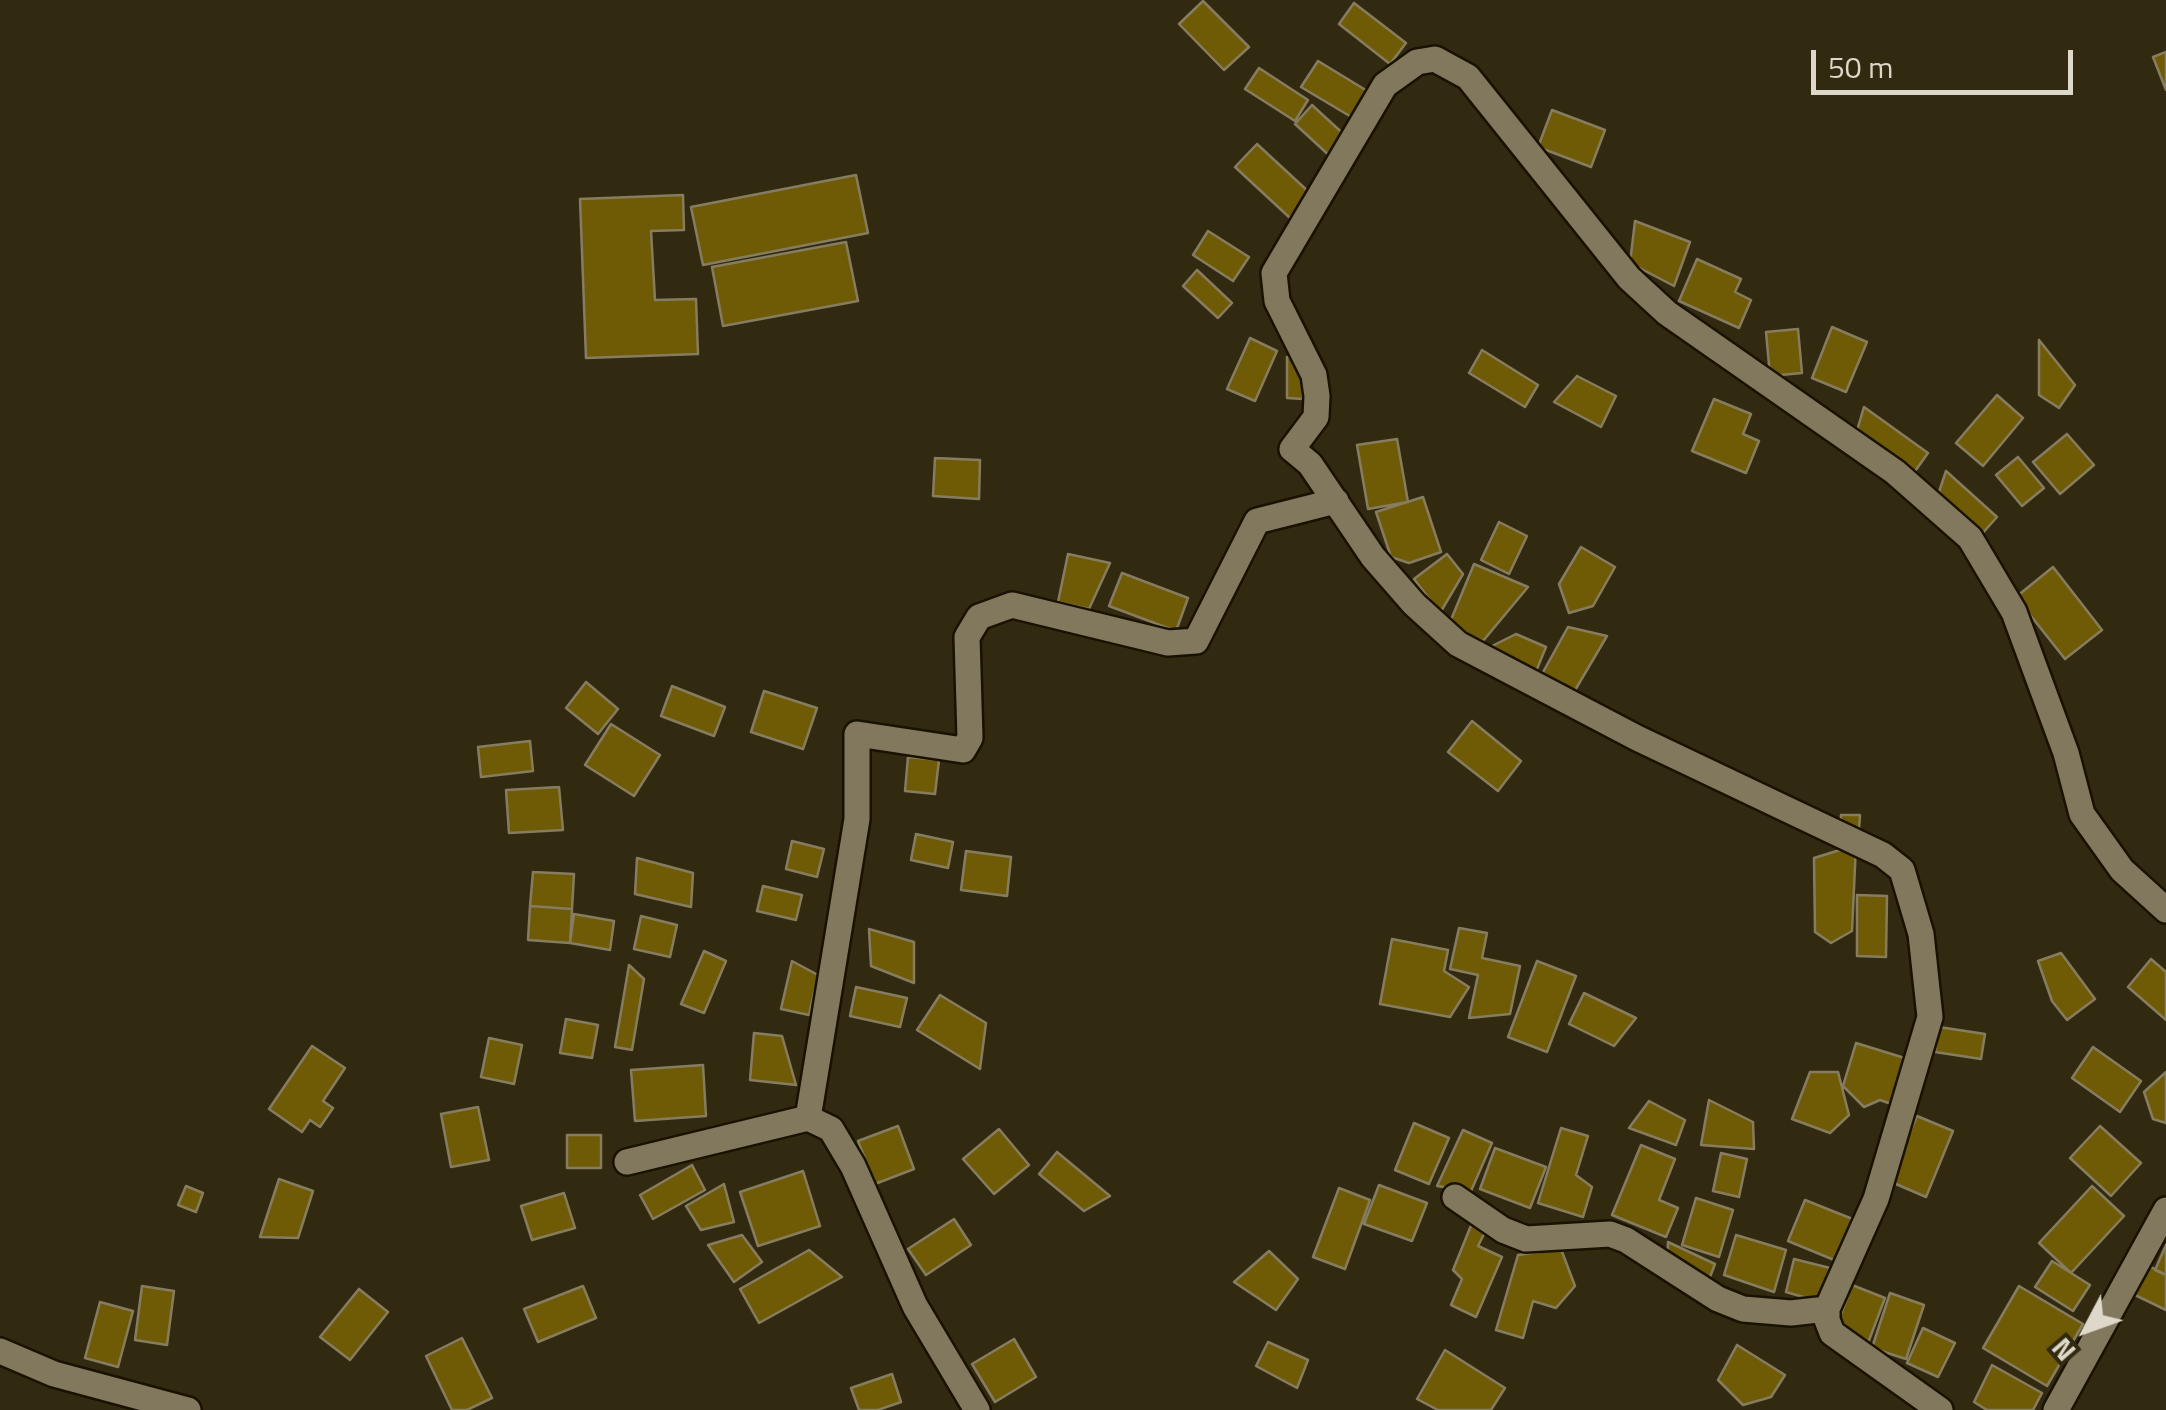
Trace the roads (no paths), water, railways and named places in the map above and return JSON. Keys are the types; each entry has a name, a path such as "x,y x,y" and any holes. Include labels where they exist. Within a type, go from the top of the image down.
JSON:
{"street":[{"path":"1940,1410 1832,1333 1827,1309 1876,1199 1930,1017 1921,934 1902,870 1883,855 1637,738 1458,644 1414,604 1373,556 1310,464 1292,449 1316,418 1317,396 1314,375 1277,302 1274,273 1385,86 1417,62 1435,59 1468,77 1492,102 1629,278 1667,313 1896,472 1970,538 2014,612 2066,752 2082,814 2122,870 2166,910"},
{"path":"808,1118 857,819 857,734 963,750 970,738 967,637 979,617 1012,604 1168,643 1196,641 1257,521 1336,501"},
{"path":"627,1162 808,1118 831,1129 842,1145 915,1306 978,1410"},
{"path":"1456,1197 1503,1230 1526,1240 1610,1234 1626,1240 1718,1300 1743,1308 1791,1313 1827,1309"},
{"path":"2056,1410 2166,1210"},
{"path":"0,1350 54,1374 188,1410"}]}
